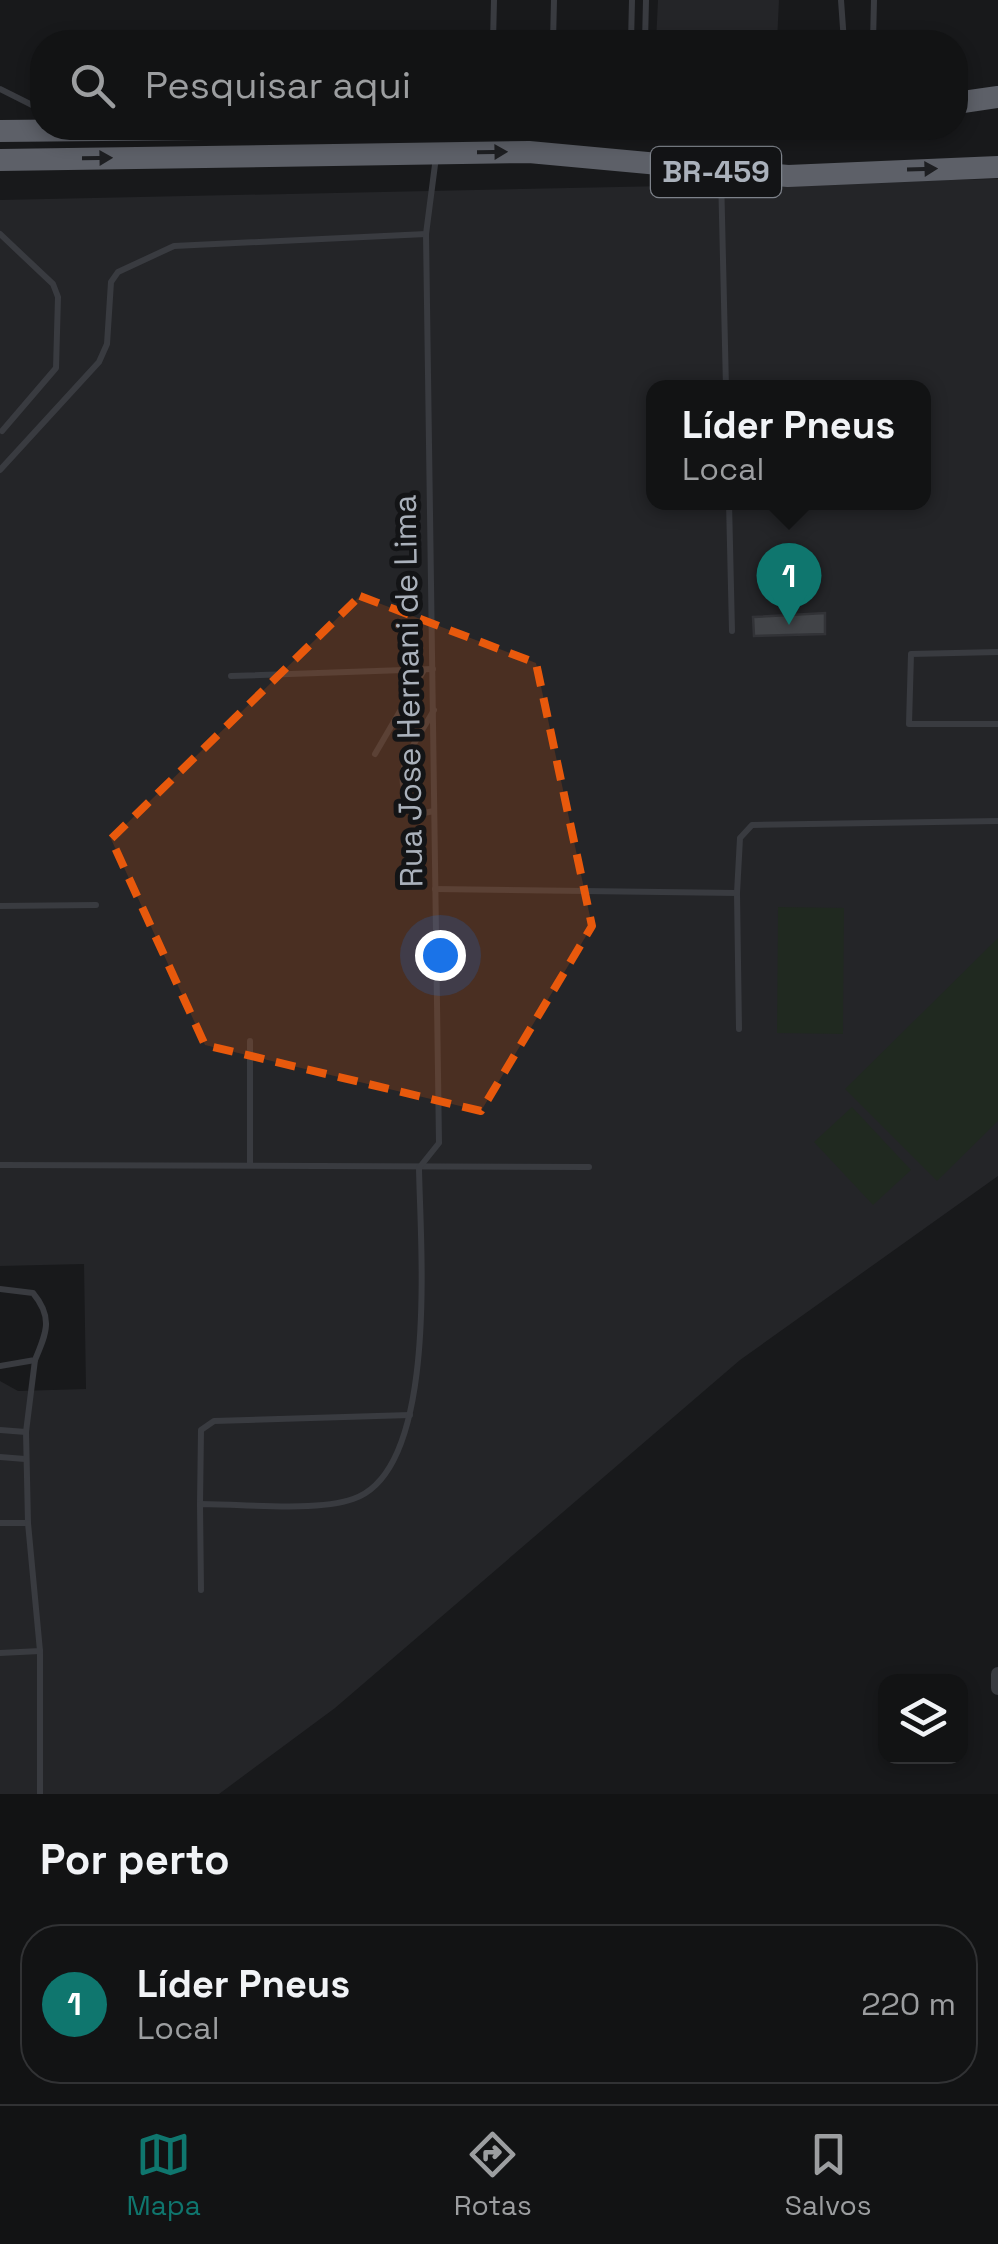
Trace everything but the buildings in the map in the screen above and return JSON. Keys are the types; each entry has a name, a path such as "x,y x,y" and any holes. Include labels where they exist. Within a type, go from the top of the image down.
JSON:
{"highway":[{"path":"968,101 998,97"},
{"path":"0,132 30,131"},
{"name":"BR-459","path":"0,160 529,152 721,173 788,176 998,167"}],"street":[{"path":"998,1674 998,1688"}],"lane":[{"path":"494,0 494,30"},
{"path":"553,30 554,0"},
{"path":"631,30 632,0"},
{"path":"645,30 646,0"},
{"path":"841,0 843,30"},
{"path":"873,30 874,0"},
{"path":"0,89 30,104"},
{"name":"Rua Jose Hernani de Lima","path":"200,1504 328,1505 354,1499 381,1482 410,1415 421,1361 420,1168 438,1143 426,234 437,153"},
{"path":"721,173 726,380"},
{"path":"0,234 53,284 58,297 56,368 2,432"},
{"path":"0,470 99,362 107,344 107,293 118,272 174,246 426,234"},
{"path":"729,510 732,631"},
{"path":"998,652 910,654 909,724 998,724"},
{"path":"231,676 429,669"},
{"path":"375,754 429,669"},
{"path":"434,708 399,773 402,792 412,804 424,813 434,812"},
{"path":"739,1029 740,838 752,825 998,820"},
{"path":"435,889 738,892"},
{"path":"0,906 96,905"},
{"path":"250,1040 250,1165"},
{"path":"0,1165 589,1167"},
{"path":"0,1288 33,1293 46,1309 48,1328 35,1360 25,1459 40,1652 40,1794"},
{"path":"0,1366 35,1360"},
{"path":"201,1590 201,1430 214,1421 410,1415"},
{"path":"0,1430 26,1432"},
{"path":"0,1458 25,1459"},
{"path":"0,1523 28,1522"},
{"path":"0,1653 40,1652"}],"highlighted area":[{"path":"360,596 536,663 592,926 481,1111 205,1045 111,839"}],"shaded area":[{"path":"658,0 779,0 778,30 657,30"},
{"path":"998,179 998,1176 740,1360 335,1708 219,1794 0,1794 0,1381 18,1391 86,1389 84,1264 0,1266 0,200"},
{"path":"778,907 844,908 843,1034 777,1033"},
{"path":"998,938 998,1121 937,1181 845,1089"},
{"path":"852,1107 911,1170 873,1205 814,1142"}],"place":[{"name":"Líder Pneus","path":"789,625"}]}
